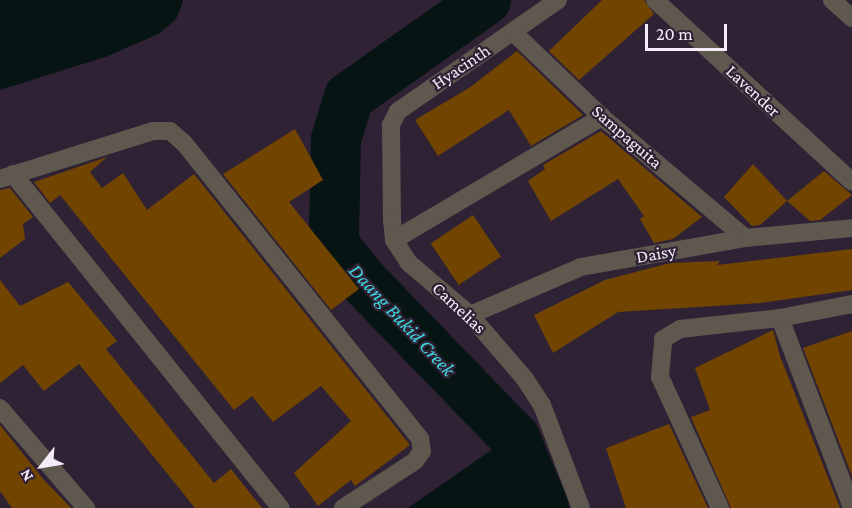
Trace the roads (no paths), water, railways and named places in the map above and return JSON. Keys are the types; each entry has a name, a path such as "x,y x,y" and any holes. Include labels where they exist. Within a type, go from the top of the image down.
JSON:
{"street":[{"name":"Hyacinth","path":"394,240 391,125 409,103 558,0"},
{"name":"Lavender","path":"655,0 852,182"},
{"path":"832,0 852,18"},
{"name":"Sampaguita","path":"513,32 602,117 745,238"},
{"path":"394,240 602,117"},
{"path":"281,508 6,177 153,131 170,131 184,143 420,439 422,452 415,461 343,508"},
{"name":"Daisy","path":"470,315 580,267 745,238 852,228"},
{"name":"Camelias","path":"394,240 409,263 470,315 542,405 581,508"},
{"path":"720,508 660,377 663,339 680,329 780,318 852,304"},
{"path":"780,318 852,508"},
{"path":"0,408 87,508"}],"waterway":[{"name":"Daang Bukid Creek","path":"486,0 349,97 336,139 334,237 337,249 363,281 515,438 544,508"}]}
